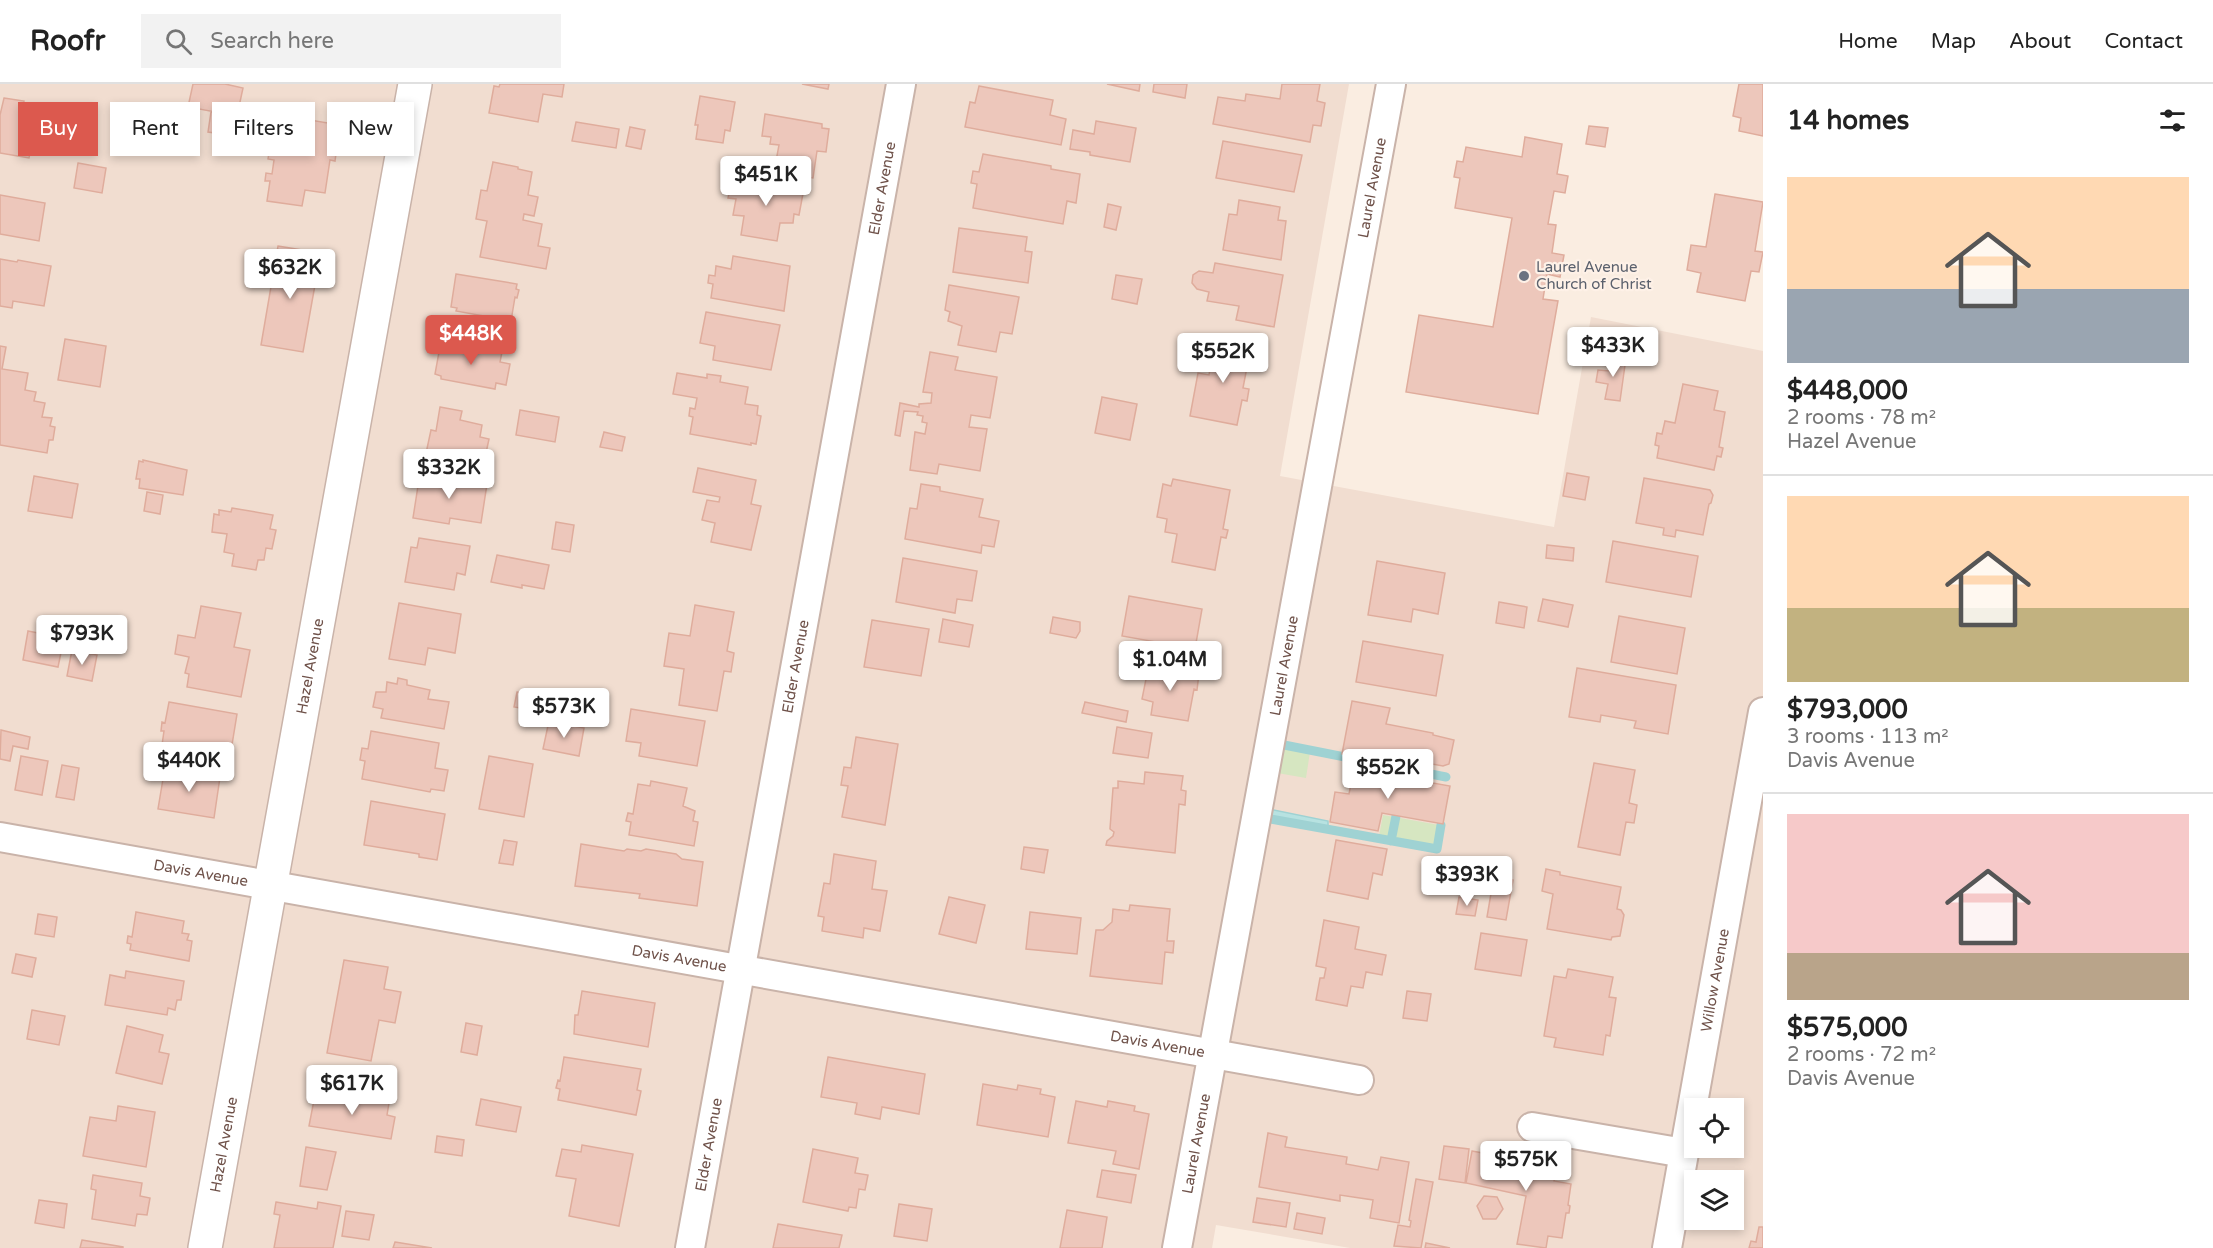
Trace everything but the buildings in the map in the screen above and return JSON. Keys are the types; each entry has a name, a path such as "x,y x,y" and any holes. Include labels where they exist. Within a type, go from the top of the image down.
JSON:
{"street":[{"name":"Hazel Avenue","path":"205,1248 415,84"},
{"name":"Elder Avenue","path":"690,1248 901,84"},
{"name":"Laurel Avenue","path":"1177,1248 1391,84"},
{"name":"Willow Avenue","path":"1694,1098 1763,712"},
{"name":"Davis Avenue","path":"0,837 1359,1080"},
{"path":"1532,1127 1684,1153"},
{"name":"Willow Avenue","path":"1667,1248 1684,1153"}],"shaded area":[{"path":"0,84 1349,84 1280,476 1554,527 1591,317 1763,351 1763,1248 1350,1248 1216,1225 1212,1248 0,1248"}],"green space":[{"path":"1271,744 1310,752 1306,778 1266,771"},
{"path":"1383,815 1439,825 1435,846 1379,836"}],"water":[{"path":"1259,807 1328,821 1328,827 1257,814"}],"waterway":[{"path":"1274,743 1446,777"},
{"path":"1391,841 1396,816"},
{"path":"1260,817 1437,849 1441,825"}],"place":[{"name":"Laurel Avenue Church of Christ","path":"1524,276"}]}
